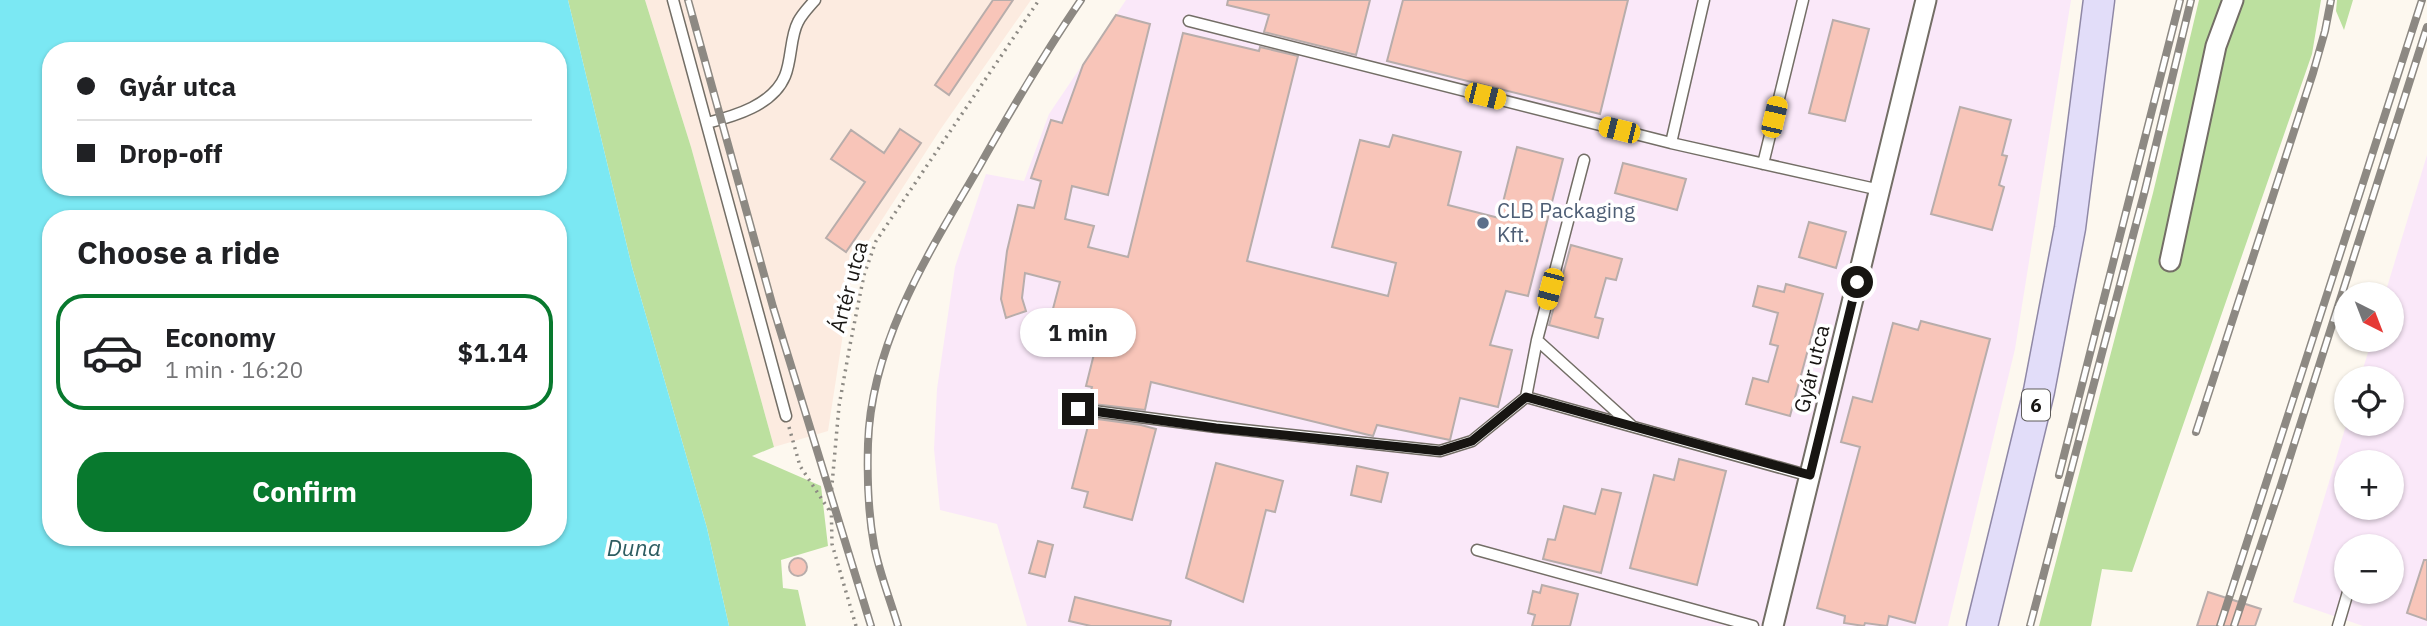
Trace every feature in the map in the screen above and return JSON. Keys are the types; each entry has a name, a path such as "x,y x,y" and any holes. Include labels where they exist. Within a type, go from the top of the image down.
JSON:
{"main road":[{"name":"6","path":"1982,626 2039,391 2070,228 2099,0"}],"street":[{"name":"Gyár utca","path":"1773,626 1926,0"},
{"path":"2170,261 2216,46 2233,0"}],"lane":[{"path":"673,0 786,416"},
{"path":"707,123 754,107 785,78 797,23 815,0"},
{"path":"1671,143 1704,0"},
{"path":"1763,164 1803,0"},
{"path":"1189,21 1671,143 1880,190"},
{"path":"1078,409 1216,428 1440,451 1472,441 1526,397 1537,340 1584,160"},
{"path":"1537,340 1634,428"},
{"path":"1526,397 1810,475"},
{"path":"1478,550 1753,626"},
{"path":"2338,626 2344,604"}],"path":[{"name":"Ártér utca","path":"856,626 832,544 830,512 839,406 864,275 876,241 1039,0"},
{"path":"786,416 800,466 830,512"}],"shaded area":[{"path":"645,0 1031,0 940,130 854,263 828,431 774,447 691,147"},
{"path":"1126,0 2071,0 2015,349 1948,626 1027,626 997,524 940,510 934,449 937,389 955,267 986,174 1024,181 1049,114"},
{"path":"2427,155 2427,626 2363,626 2293,602 2334,465 2334,520 2404,520 2404,450 2339,450 2343,436 2404,436 2404,366 2364,366 2368,352 2404,352 2404,282 2389,282"}],"green space":[{"path":"568,0 645,0 691,147 774,447 752,456 821,486 828,546 781,560 783,588 798,590 806,626 729,626 707,528 632,267"},
{"path":"2199,0 2321,0 2312,54 2132,572 2102,569 2091,626 2039,626 2153,193"},
{"path":"2337,0 2353,0 2344,30 2336,11"}],"water":[{"name":"Duna","path":"0,0 568,0 632,267 707,528 729,626 0,626"}],"building":[{"path":"993,0 1013,0 949,95 935,85"},
{"path":"1228,0 1370,0 1356,55 1264,32 1269,15 1227,5"},
{"path":"1403,0 1628,0 1600,114 1387,61"},
{"path":"1116,15 1150,24 1108,195 1072,186 1065,219 1094,226 1088,247 1128,257 1183,33 1259,51 1260,47 1298,56 1247,261 1388,296 1396,263 1332,247 1360,140 1389,147 1393,135 1461,152 1448,205 1499,218 1517,147 1563,159 1528,296 1506,291 1490,345 1512,350 1498,407 1460,398 1450,440 1377,425 1373,436 1151,382 1145,410 1093,404 1095,399 1089,398 1092,387 1086,386 1096,346 1089,344 1091,335 1049,324 1060,282 1025,273 1022,298 1026,311 1006,318 1001,299 1007,251 1018,205 1034,208 1041,181 1031,178 1051,120 1062,123 1083,65"},
{"path":"1833,20 1869,29 1845,121 1809,113"},
{"path":"1960,107 2011,120 2002,155 2007,156 1999,185 2004,187 1992,230 1931,214"},
{"path":"900,129 921,143 846,252 826,238 865,182 831,159 851,130 884,153"},
{"path":"1623,163 1686,179 1677,210 1615,193"},
{"path":"1809,222 1846,232 1836,268 1799,257"},
{"path":"1571,245 1622,259 1616,280 1606,278 1595,317 1603,319 1598,338 1549,325"},
{"path":"1786,284 1823,294 1790,416 1746,404 1753,378 1768,382 1778,346 1770,344 1778,313 1753,306 1758,286 1784,292"},
{"path":"1921,321 1990,339 1915,623 1889,616 1887,626 1844,623 1845,616 1817,608 1860,447 1841,442 1853,397 1872,402 1893,323 1918,330"},
{"path":"1090,418 1156,429 1132,520 1084,507 1088,492 1072,488"},
{"path":"1679,459 1726,471 1697,585 1630,568 1654,475 1674,480"},
{"path":"1216,463 1283,481 1275,512 1266,510 1243,602 1186,578"},
{"path":"1357,466 1388,473 1381,502 1351,495"},
{"path":"1602,489 1621,493 1601,573 1543,559 1548,539 1555,540 1564,506 1595,514"},
{"path":"1038,541 1053,545 1045,577 1029,573"},
{"path":"794,558 802,558 807,567 805,574 794,576 789,571 789,563"},
{"path":"2424,560 2427,560 2427,620 2407,613"},
{"path":"1542,585 1578,594 1570,626 1532,626 1535,615 1528,613 1533,591 1540,593"},
{"path":"2208,592 2261,609 2255,626 2197,626"},
{"path":"1075,597 1171,621 1170,626 1091,626 1069,621"}],"railway":[{"path":"688,0 773,307 871,626"},
{"path":"898,626 876,555 869,507 868,444 880,370 891,334 923,265 1016,103 1081,0"},
{"path":"2059,475 2180,0"},
{"path":"2030,626 2145,190 2191,0"},
{"path":"2196,432 2313,73 2331,0"},
{"path":"2220,626 2422,0"},
{"path":"2234,626 2427,27"}],"place":[{"name":"CLB Packaging Kft.","path":"1483,223"}],"route":[{"path":"1078,409 1216,428 1440,451 1472,441 1526,397 1810,475 1857,282"}]}
